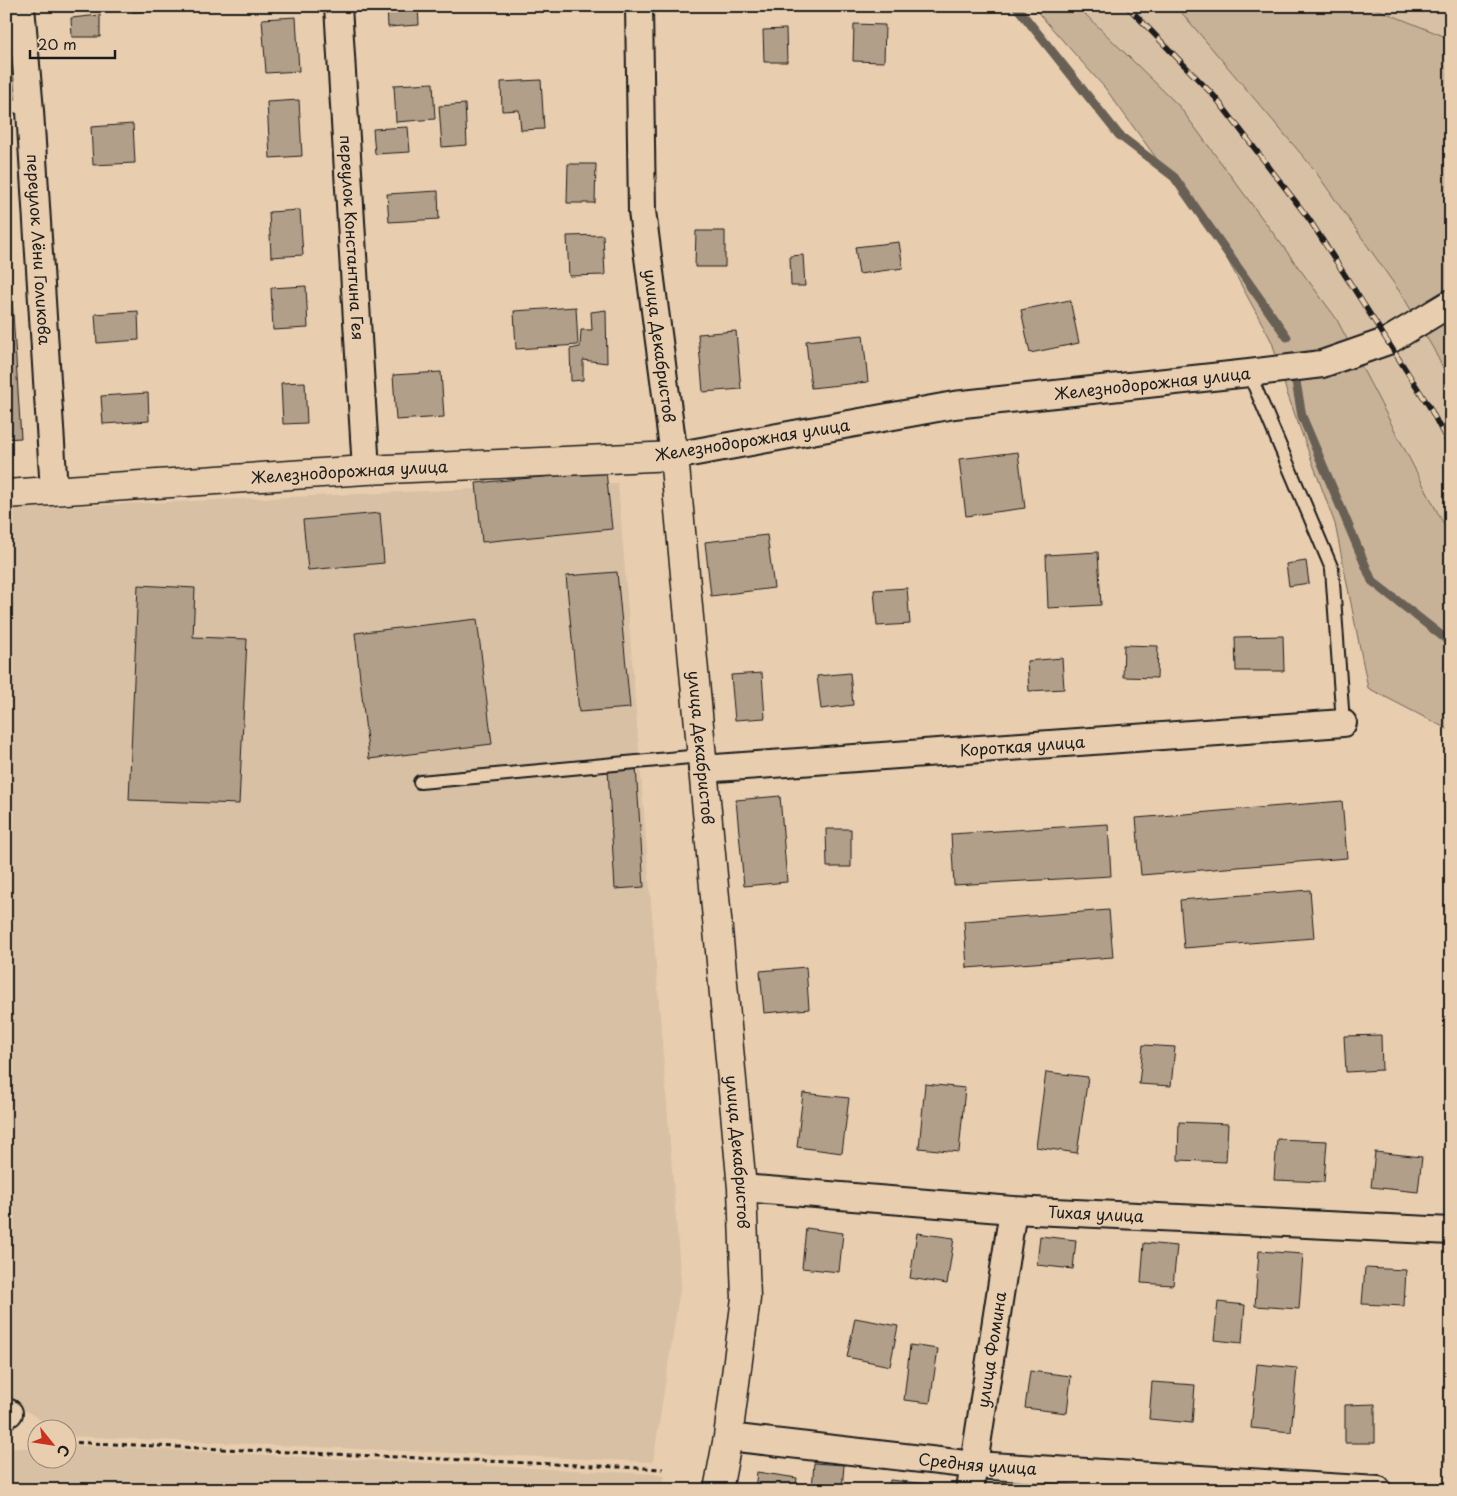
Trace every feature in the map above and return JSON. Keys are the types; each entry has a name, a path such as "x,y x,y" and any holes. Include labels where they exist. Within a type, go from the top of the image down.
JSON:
{"street":[{"name":"переулок Лёни Голикова","path":"21,6 18,107 54,491"},
{"name":"переулок Константина Гея","path":"338,6 366,470"},
{"name":"улица Декабристов","path":"639,6 642,211 674,456 742,1188 746,1298 728,1437 718,1490"},
{"name":"Железнодорожная улица","path":"6,494 366,470 674,456 954,405 1322,364 1388,341 1451,303"},
{"name":"Короткая улица","path":"702,763 1343,723"},
{"name":"Тихая улица","path":"742,1188 1013,1210 1451,1231"},
{"name":"улица Фомина","path":"972,1477 1013,1210"},
{"name":"Средняя улица","path":"728,1437 972,1477 1378,1490"}],"lane":[{"path":"1249,373 1332,570 1343,723"},
{"path":"420,782 702,763"}],"path":[{"path":"78,1442 663,1469"}],"shaded area":[{"path":"1032,6 1077,6 1179,106 1336,318 1451,538 1451,731 1368,688 1335,524 1287,393 1272,342 1219,244 1105,88"},
{"path":"1077,6 1176,6 1313,168 1404,298 1451,384 1451,538 1336,318"},
{"path":"1176,6 1369,6 1451,39 1451,384 1404,298 1313,168"},
{"path":"1370,6 1451,6 1451,39"},
{"path":"618,483 681,1283 653,1462 78,1436 78,1418 37,1418 17,1405 6,1405 6,509"},
{"path":"78,1445 665,1475 662,1490 6,1490 6,1449 28,1448 28,1468 78,1468"}],"building":[{"path":"133,6 176,6 176,9 133,12"},
{"path":"387,6 418,6 419,25 388,27"},
{"path":"100,15 100,37 72,37 71,18"},
{"path":"296,17 299,71 266,73 262,19"},
{"path":"854,24 885,25 884,62 853,61"},
{"path":"786,29 787,62 764,62 763,30"},
{"path":"541,80 544,129 521,130 519,110 502,111 501,82"},
{"path":"433,83 435,119 396,122 394,85"},
{"path":"299,100 302,156 270,158 267,102"},
{"path":"465,104 467,145 442,147 439,106"},
{"path":"133,124 135,163 93,165 91,127"},
{"path":"408,127 410,152 375,154 373,129"},
{"path":"568,164 596,164 595,203 567,203"},
{"path":"438,191 439,219 389,222 387,194"},
{"path":"300,210 303,255 271,257 269,212"},
{"path":"696,231 725,231 725,267 695,267"},
{"path":"603,235 605,275 569,276 567,236"},
{"path":"899,242 903,268 859,274 855,247"},
{"path":"803,255 805,286 791,286 790,256"},
{"path":"306,286 308,328 273,330 271,288"},
{"path":"12,298 21,438 6,439 6,299"},
{"path":"1070,300 1079,343 1030,353 1021,310"},
{"path":"576,307 578,345 516,349 514,311"},
{"path":"606,310 607,363 583,360 583,380 571,381 570,349 580,347 581,330 592,330 591,312"},
{"path":"138,311 139,340 97,343 95,314"},
{"path":"736,331 741,389 703,392 698,334"},
{"path":"863,335 868,382 811,388 806,341"},
{"path":"441,372 444,417 396,420 393,375"},
{"path":"305,382 307,423 283,424 281,383"},
{"path":"148,393 149,421 103,424 101,396"},
{"path":"1018,452 1025,508 966,516 959,459"},
{"path":"606,471 612,529 482,542 476,483"},
{"path":"380,513 384,563 308,570 303,520"},
{"path":"767,535 774,588 711,596 705,542"},
{"path":"1098,552 1101,605 1048,608 1046,555"},
{"path":"1306,561 1309,583 1289,586 1286,564"},
{"path":"617,572 630,708 579,712 566,576"},
{"path":"138,585 195,588 193,637 247,639 239,804 129,800"},
{"path":"907,588 910,624 877,626 874,590"},
{"path":"477,619 492,744 369,759 355,633"},
{"path":"1283,636 1284,671 1236,671 1235,637"},
{"path":"1124,645 1158,646 1157,678 1123,677"},
{"path":"1062,658 1064,689 1029,691 1027,661"},
{"path":"762,673 765,718 735,720 731,675"},
{"path":"850,673 853,705 821,709 817,676"},
{"path":"636,767 644,887 615,889 608,769"},
{"path":"780,796 787,882 744,886 736,800"},
{"path":"1342,801 1347,858 1141,875 1136,818"},
{"path":"1108,824 1111,876 954,885 951,834"},
{"path":"826,829 851,829 851,867 827,867"},
{"path":"1310,890 1314,938 1184,948 1180,900"},
{"path":"1109,910 1113,957 967,968 964,921"},
{"path":"806,967 809,1009 764,1013 760,971"},
{"path":"1381,1035 1382,1070 1346,1072 1344,1036"},
{"path":"1143,1045 1175,1047 1171,1086 1139,1084"},
{"path":"1046,1072 1088,1077 1077,1153 1036,1147"},
{"path":"925,1084 965,1088 959,1152 919,1148"},
{"path":"803,1093 849,1098 842,1153 797,1147"},
{"path":"1179,1122 1228,1124 1226,1162 1178,1160"},
{"path":"1277,1139 1327,1141 1324,1182 1274,1180"},
{"path":"1375,1152 1422,1157 1418,1192 1371,1187"},
{"path":"806,1228 843,1233 839,1272 802,1268"},
{"path":"917,1233 954,1238 947,1284 910,1278"},
{"path":"1040,1236 1076,1240 1073,1269 1037,1265"},
{"path":"1144,1243 1177,1246 1173,1285 1141,1283"},
{"path":"1259,1251 1303,1254 1299,1309 1255,1306"},
{"path":"1365,1268 1406,1270 1404,1306 1362,1304"},
{"path":"1218,1302 1245,1305 1242,1343 1214,1340"},
{"path":"855,1318 898,1326 890,1366 847,1357"},
{"path":"910,1345 938,1349 930,1403 904,1400"},
{"path":"1257,1364 1297,1368 1291,1432 1251,1428"},
{"path":"1030,1371 1071,1376 1067,1413 1025,1408"},
{"path":"1152,1382 1195,1385 1192,1423 1149,1419"},
{"path":"1375,1404 1375,1443 1345,1443 1345,1405"},
{"path":"1451,1414 1451,1461 1445,1461"},
{"path":"814,1463 844,1465 842,1490 812,1490"},
{"path":"757,1472 797,1478 795,1490 755,1490"},
{"path":"890,1480 926,1484 925,1490 889,1490"}],"waterway":[{"path":"1016,6 1119,135 1174,177 1287,337"},
{"path":"1295,376 1302,416 1372,581 1451,643"}],"railway":[{"path":"1127,6 1216,98 1309,219 1429,406 1451,449"}]}
